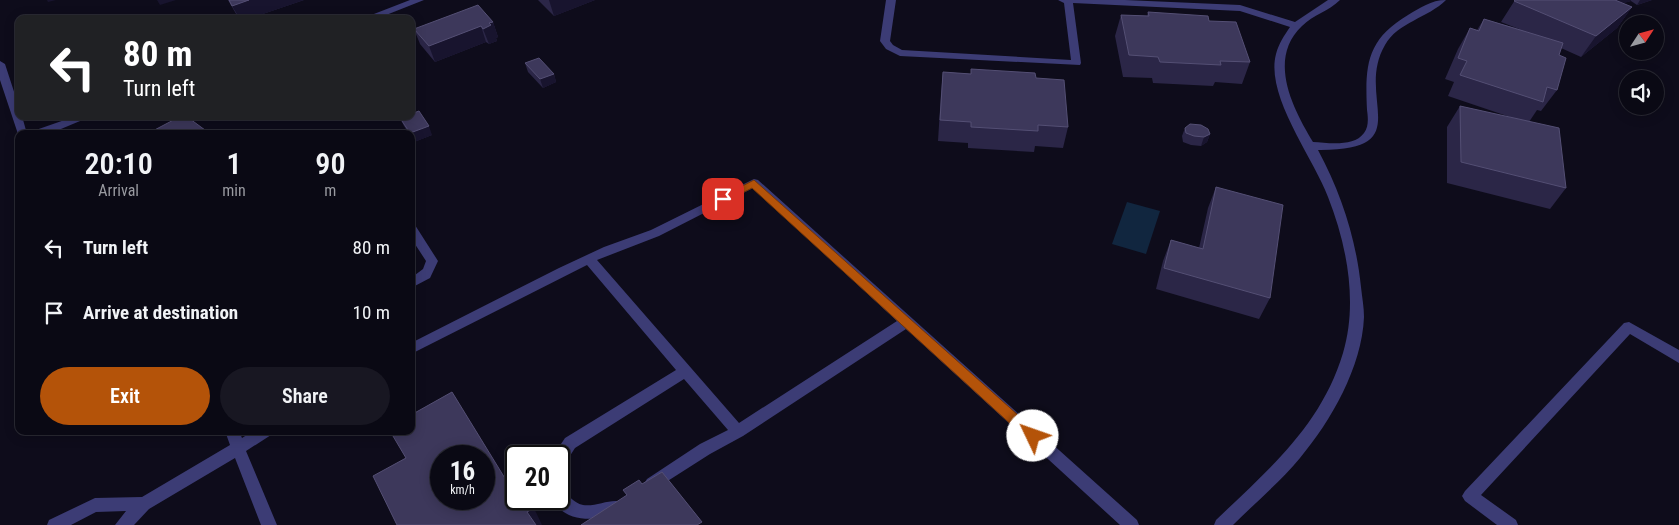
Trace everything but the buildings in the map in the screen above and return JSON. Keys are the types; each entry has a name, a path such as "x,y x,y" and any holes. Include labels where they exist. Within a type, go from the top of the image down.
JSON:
{"street":[{"path":"377,15 419,0"},
{"path":"891,0 884,42 888,47 900,53 1076,63 1068,0"},
{"path":"1064,0 1240,8 1267,15 1296,26"},
{"path":"1222,525 1294,453 1322,416 1345,368 1358,320 1353,257 1340,208 1325,172 1292,118 1282,90 1279,65 1284,43 1296,26 1335,0"},
{"path":"1310,146 1356,145 1367,139 1374,128 1372,67 1378,47 1389,33 1441,0"},
{"path":"0,64 15,112"},
{"path":"48,130 76,120"},
{"path":"415,347 443,330 589,259 655,232 754,183 1131,525"},
{"path":"415,234 432,261 430,270 422,278 415,281"},
{"path":"589,259 738,432"},
{"path":"570,507 583,514 597,513 616,508 705,449 738,432 906,322"},
{"path":"1510,525 1470,496 1629,327 1679,357"},
{"path":"568,445 570,442 685,371"},
{"path":"233,435 268,525"},
{"path":"123,525 144,504 259,435"},
{"path":"55,525 95,505 144,504"}],"water":[{"path":"1127,202 1160,211 1146,254 1112,244"}],"route":[{"path":"723,199 754,183 1033,436"}]}
